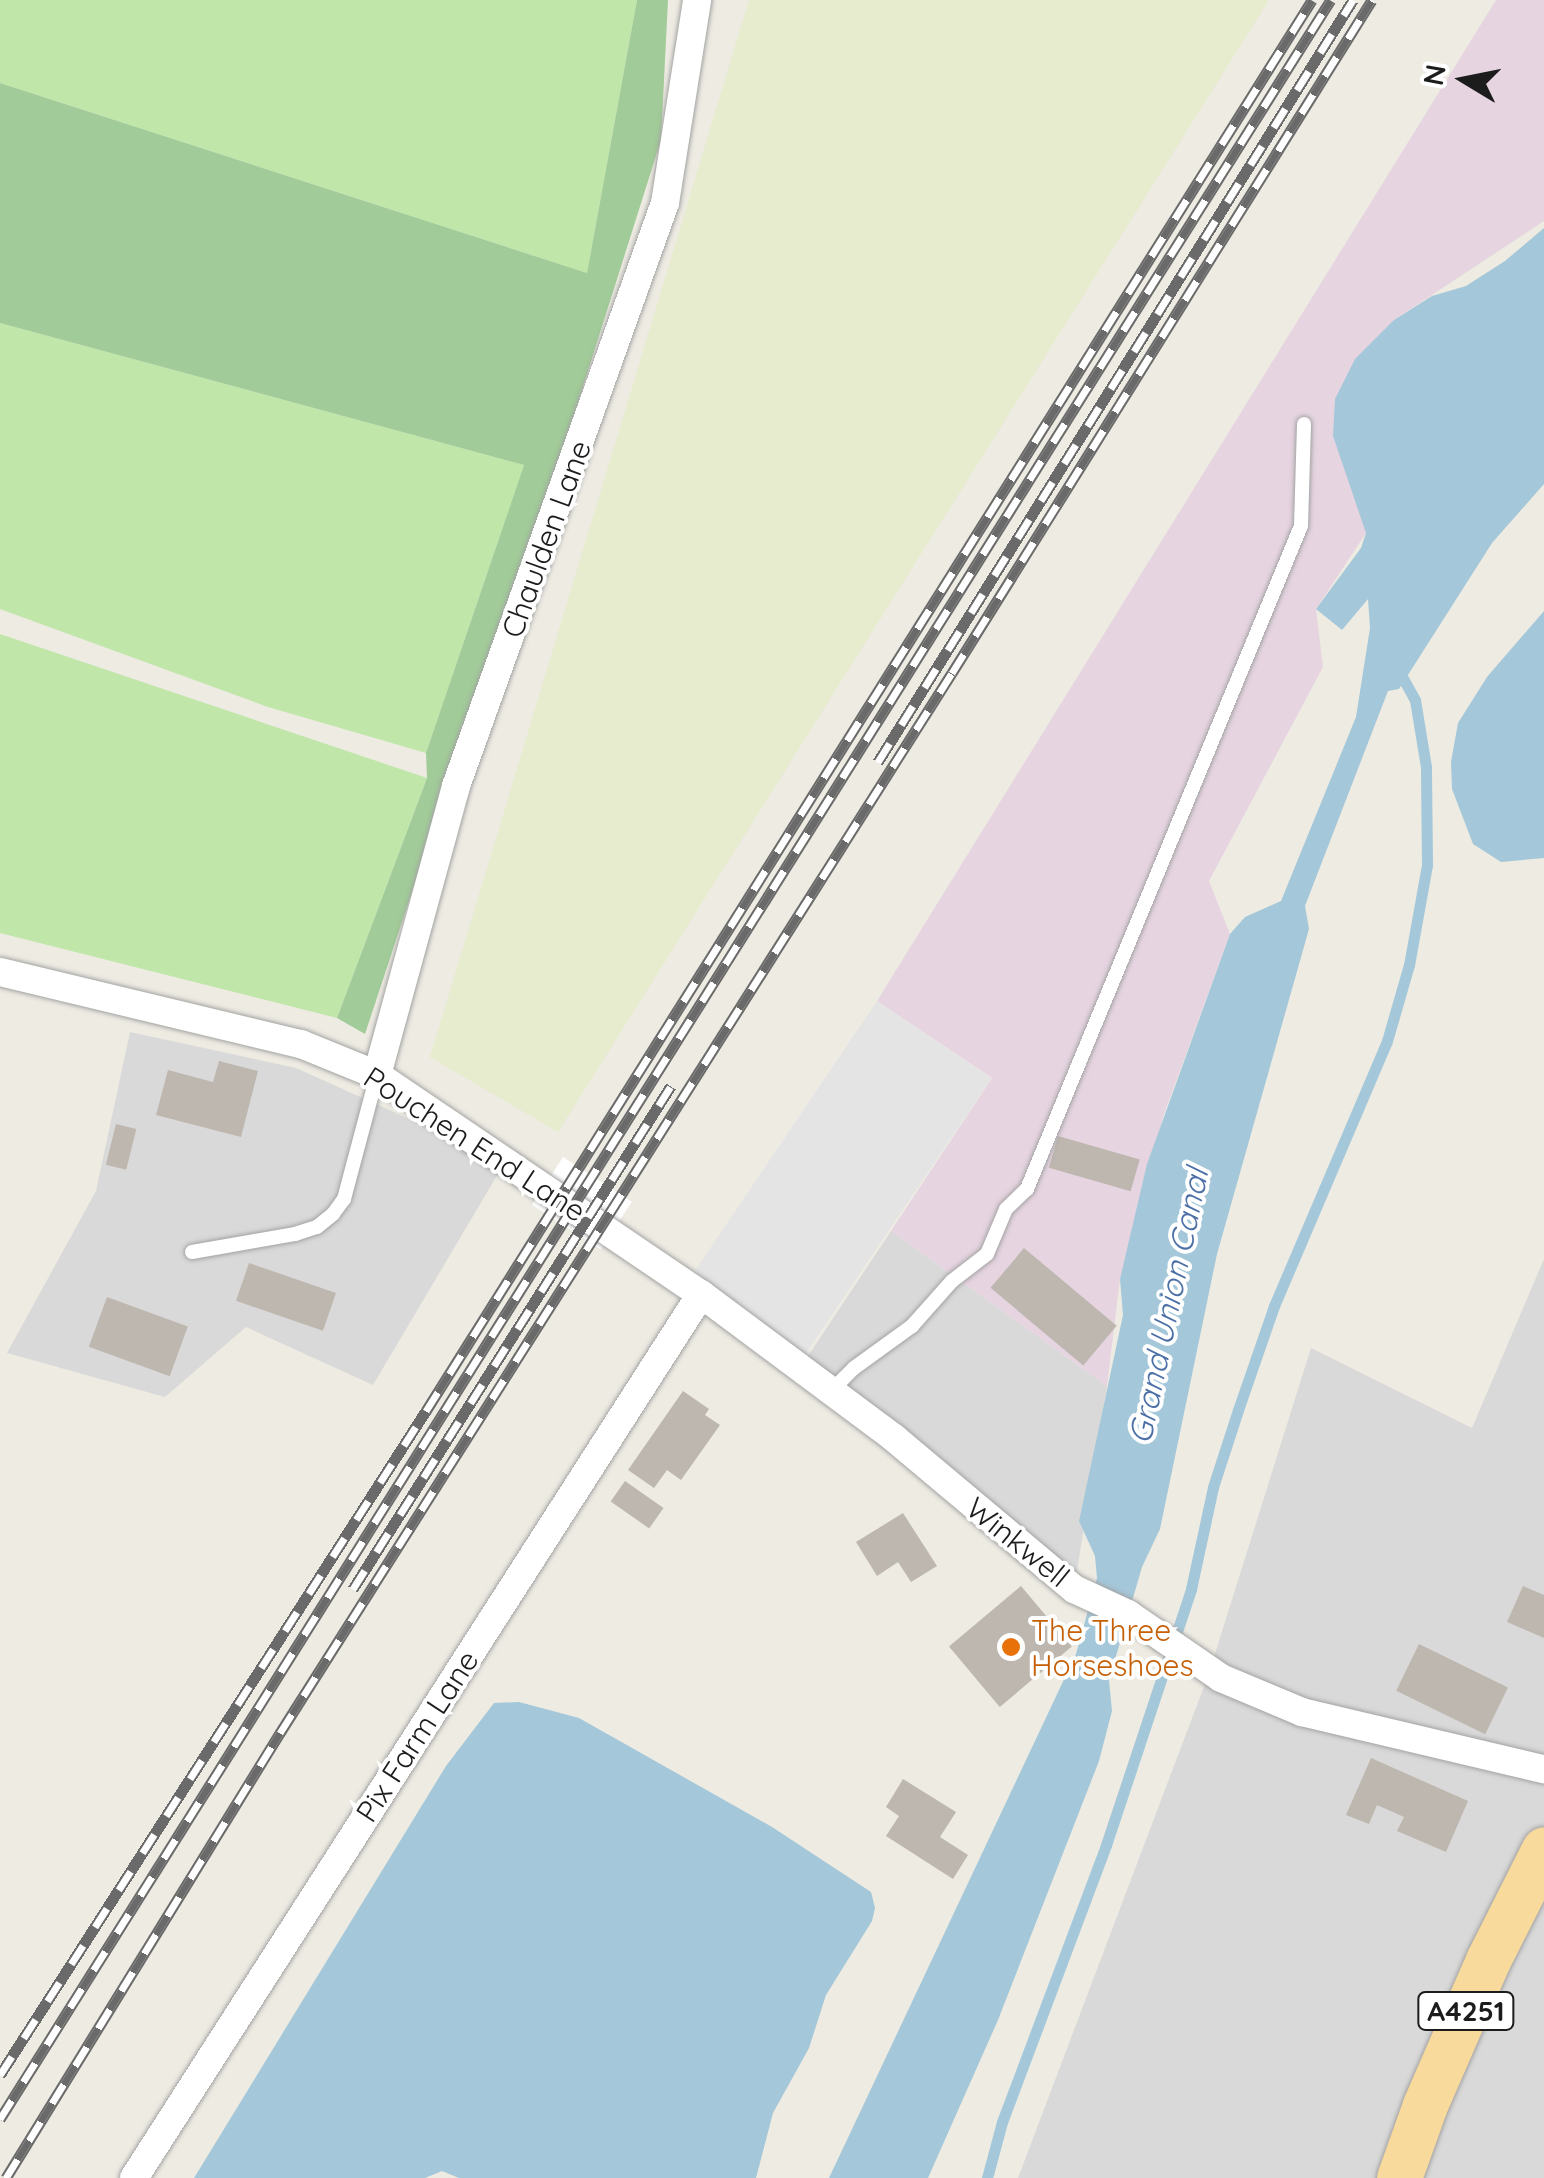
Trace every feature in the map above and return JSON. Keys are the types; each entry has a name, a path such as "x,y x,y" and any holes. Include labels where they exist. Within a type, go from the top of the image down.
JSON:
{"main road":[{"name":"A4251","path":"1399,2178 1425,2105 1480,1978 1544,1849"}],"street":[{"name":"Chaulden Lane","path":"377,1075 456,786 665,204 697,0"},
{"name":"Pouchen End Lane","path":"0,972 301,1044 377,1075 701,1294"},
{"name":"Winkwell","path":"701,1294 832,1391 1074,1589 1128,1614 1222,1678 1302,1712 1544,1769"},
{"name":"Pix Farm Lane","path":"134,2178 701,1294"}],"lane":[{"path":"832,1391 854,1368 912,1326 952,1281 987,1254 1006,1209 1028,1189 1300,526 1304,424"},
{"path":"192,1252 295,1234 317,1226 333,1214 344,1199 377,1075"}],"shaded area":[{"path":"1496,0 1544,0 1544,221 1394,320 1366,533 1316,609 1323,667 1209,881 1230,934 1163,1117 1120,1279 1107,1386 891,1231 992,1078 877,1001"},
{"path":"877,1001 991,1078 800,1362 686,1285"},
{"path":"130,1032 296,1068 505,1162 373,1385 246,1327 165,1397 7,1353 96,1191"},
{"path":"891,1231 1107,1386 1074,1589 800,1368"},
{"path":"1544,1259 1544,2178 1018,2178 1208,1676 1311,1348 1472,1428"}],"green space":[{"path":"0,0 637,0 587,273 0,83"},
{"path":"637,0 668,0 661,140 524,573 448,783 365,1034 337,1018 427,778 426,753 524,465 0,323 0,83 587,273"},
{"path":"749,0 1269,0 558,1132 430,1057"},
{"path":"0,323 524,465 426,753 268,707 0,609"},
{"path":"0,634 427,778 337,1018 0,933"}],"water":[{"name":"Grand Union Canal","path":"1544,228 1544,484 1492,543 1399,689 1388,691 1305,906 1309,929 1217,1254 1160,1529 1142,1567 1109,1680 1112,1711 1099,1761 998,2020 928,2178 829,2178 1076,1654 1097,1578 1095,1556 1079,1521 1123,1315 1120,1279 1147,1164 1230,934 1245,917 1281,901 1356,717 1370,628 1368,599 1342,630 1316,609 1361,548 1366,533 1333,436 1335,399 1355,359 1394,320 1432,296 1466,286 1505,261"},
{"path":"1544,611 1544,858 1501,862 1473,844 1452,789 1451,762 1458,723 1487,677"},
{"path":"519,1702 579,1718 772,1827 871,1892 875,1908 872,1921 826,1995 809,2048 773,2113 756,2178 459,2178 442,2171 425,2178 194,2178 446,1766 494,1703"}],"pier":[{"path":"563,1157 632,1202 601,1249 532,1205"}],"building":[{"path":"219,1061 258,1071 241,1137 156,1115 168,1070 213,1082"},
{"path":"116,1124 136,1129 126,1170 106,1165"},
{"path":"1058,1136 1140,1159 1131,1191 1049,1168"},
{"path":"1024,1248 1117,1326 1083,1366 991,1288"},
{"path":"249,1263 336,1293 323,1331 236,1301"},
{"path":"107,1297 188,1326 170,1376 89,1347"},
{"path":"683,1391 709,1409 705,1415 720,1425 681,1480 667,1470 654,1488 628,1470"},
{"path":"625,1481 664,1508 649,1528 611,1501"},
{"path":"903,1513 937,1566 911,1582 898,1562 877,1576 856,1542"},
{"name":"The Three Horseshoes","path":"1021,1586 1072,1647 1000,1707 949,1646"},
{"path":"1523,1586 1544,1595 1544,1638 1507,1622"},
{"path":"1419,1644 1508,1687 1485,1734 1396,1691"},
{"path":"1371,1758 1468,1801 1446,1852 1397,1831 1404,1817 1377,1805 1369,1824 1346,1815"},
{"path":"903,1779 956,1812 940,1837 968,1855 953,1879 886,1836 899,1816 886,1807"}],"waterway":[{"path":"987,2178 1002,2122 1106,1845 1191,1589 1213,1487 1274,1306 1387,1041 1409,965 1427,865 1426,767 1415,700 1397,668"}],"railway":[{"path":"0,2075 426,1411 1312,0"},
{"path":"0,2119 1331,0"},
{"path":"878,762 1353,0"},
{"path":"6,2178 280,1733 952,673 1372,0"},
{"path":"353,1589 671,1086"}],"place":[{"name":"The Three Horseshoes","path":"1011,1647"}]}
